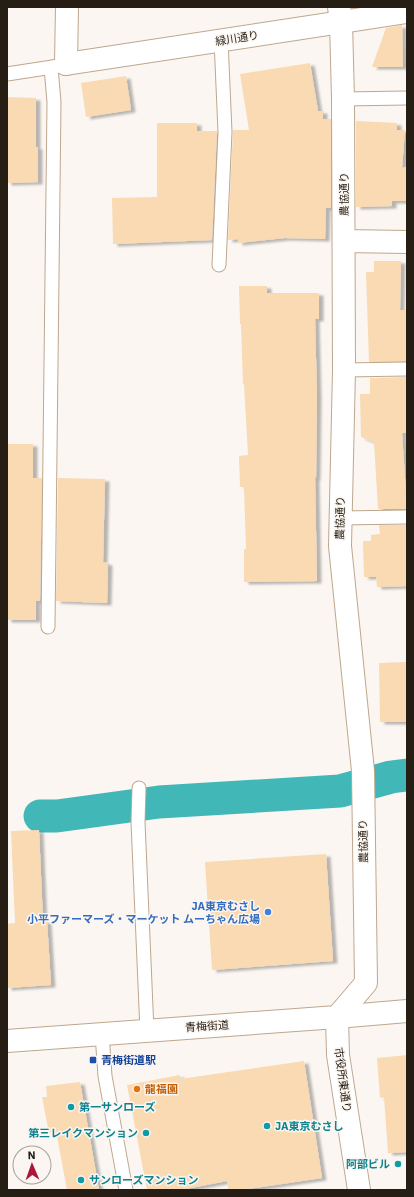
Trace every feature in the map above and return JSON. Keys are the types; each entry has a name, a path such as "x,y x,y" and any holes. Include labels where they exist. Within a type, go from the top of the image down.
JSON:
{"street":[{"path":"58,66 67,7"},
{"name":"緑川通り","path":"58,66 221,40 340,15 407,12"},
{"name":"農協通り","path":"337,1017 366,983 362,799 363,771 340,546 344,370 344,241 343,99 340,15"},
{"path":"344,241 407,242"},
{"name":"青梅街道","path":"7,1041 407,1011"},
{"name":"市役所東通り","path":"337,1017 338,1055 359,1190"}],"lane":[{"path":"219,265 225,132 221,40"},
{"path":"7,74 58,66 54,102 48,627"},
{"path":"343,99 407,98"},
{"path":"344,370 407,369"},
{"path":"340,518 407,517"},
{"path":"139,788 138,822 147,1030"},
{"path":"102,1034 104,1076 126,1190"}],"building":[{"path":"402,25 403,67 372,67 386,28"},
{"path":"310,63 318,111 323,111 323,119 331,119 331,208 326,208 325,239 285,238 238,243 238,239 228,240 233,130 249,130 240,74"},
{"path":"126,76 131,110 86,117 81,83"},
{"path":"7,97 36,98 38,182 7,183"},
{"path":"356,121 397,123 397,130 405,130 402,168 407,167 407,201 392,201 392,206 356,207"},
{"path":"157,123 197,123 197,131 217,131 212,240 113,244 112,198 157,197"},
{"path":"374,261 401,261 400,310 407,310 407,361 369,362 366,272 374,272"},
{"path":"239,286 267,286 267,293 319,293 319,319 315,319 317,396 315,478 317,581 244,582 244,549 246,549 244,487 240,487 239,456 248,455 243,384"},
{"path":"407,377 407,433 402,433 407,509 378,509 374,442 361,437 360,394 370,394 370,378"},
{"path":"7,444 33,444 33,478 42,478 40,601 36,601 36,620 7,620"},
{"path":"58,478 105,479 103,562 108,563 107,603 56,601"},
{"path":"379,525 407,525 407,586 377,587 376,577 364,577 363,541 371,541 371,535 380,534"},
{"path":"407,662 407,722 380,722 379,663"},
{"path":"39,830 43,921 47,921 51,985 7,988 7,924 15,923 11,831"},
{"path":"326,854 333,961 212,970 205,862"},
{"path":"407,1055 407,1152 388,1153 384,1097 380,1098 377,1058"},
{"path":"304,1061 322,1178 241,1190 228,1190 227,1181 180,1190 147,1190 127,1085 180,1075 180,1079"},
{"path":"80,1082 99,1190 67,1190 56,1131 49,1133 42,1097 47,1097 46,1086"}],"waterway":[{"path":"40,816 57,816 159,802 340,791 391,777 407,775"}],"place":[{"name":"JA東京むさし 小平ファーマーズ・マーケット ムーちゃん広場","path":"268,912"},
{"name":"青梅街道駅","path":"93,1060"},
{"name":"龍福園","path":"137,1089"},
{"name":"第一サンローズ","path":"71,1107"},
{"name":"JA東京むさし","path":"267,1126"},
{"name":"第三レイクマンション","path":"146,1133"},
{"name":"阿部ビル","path":"398,1164"},
{"name":"サンローズマンション","path":"81,1180"}]}
